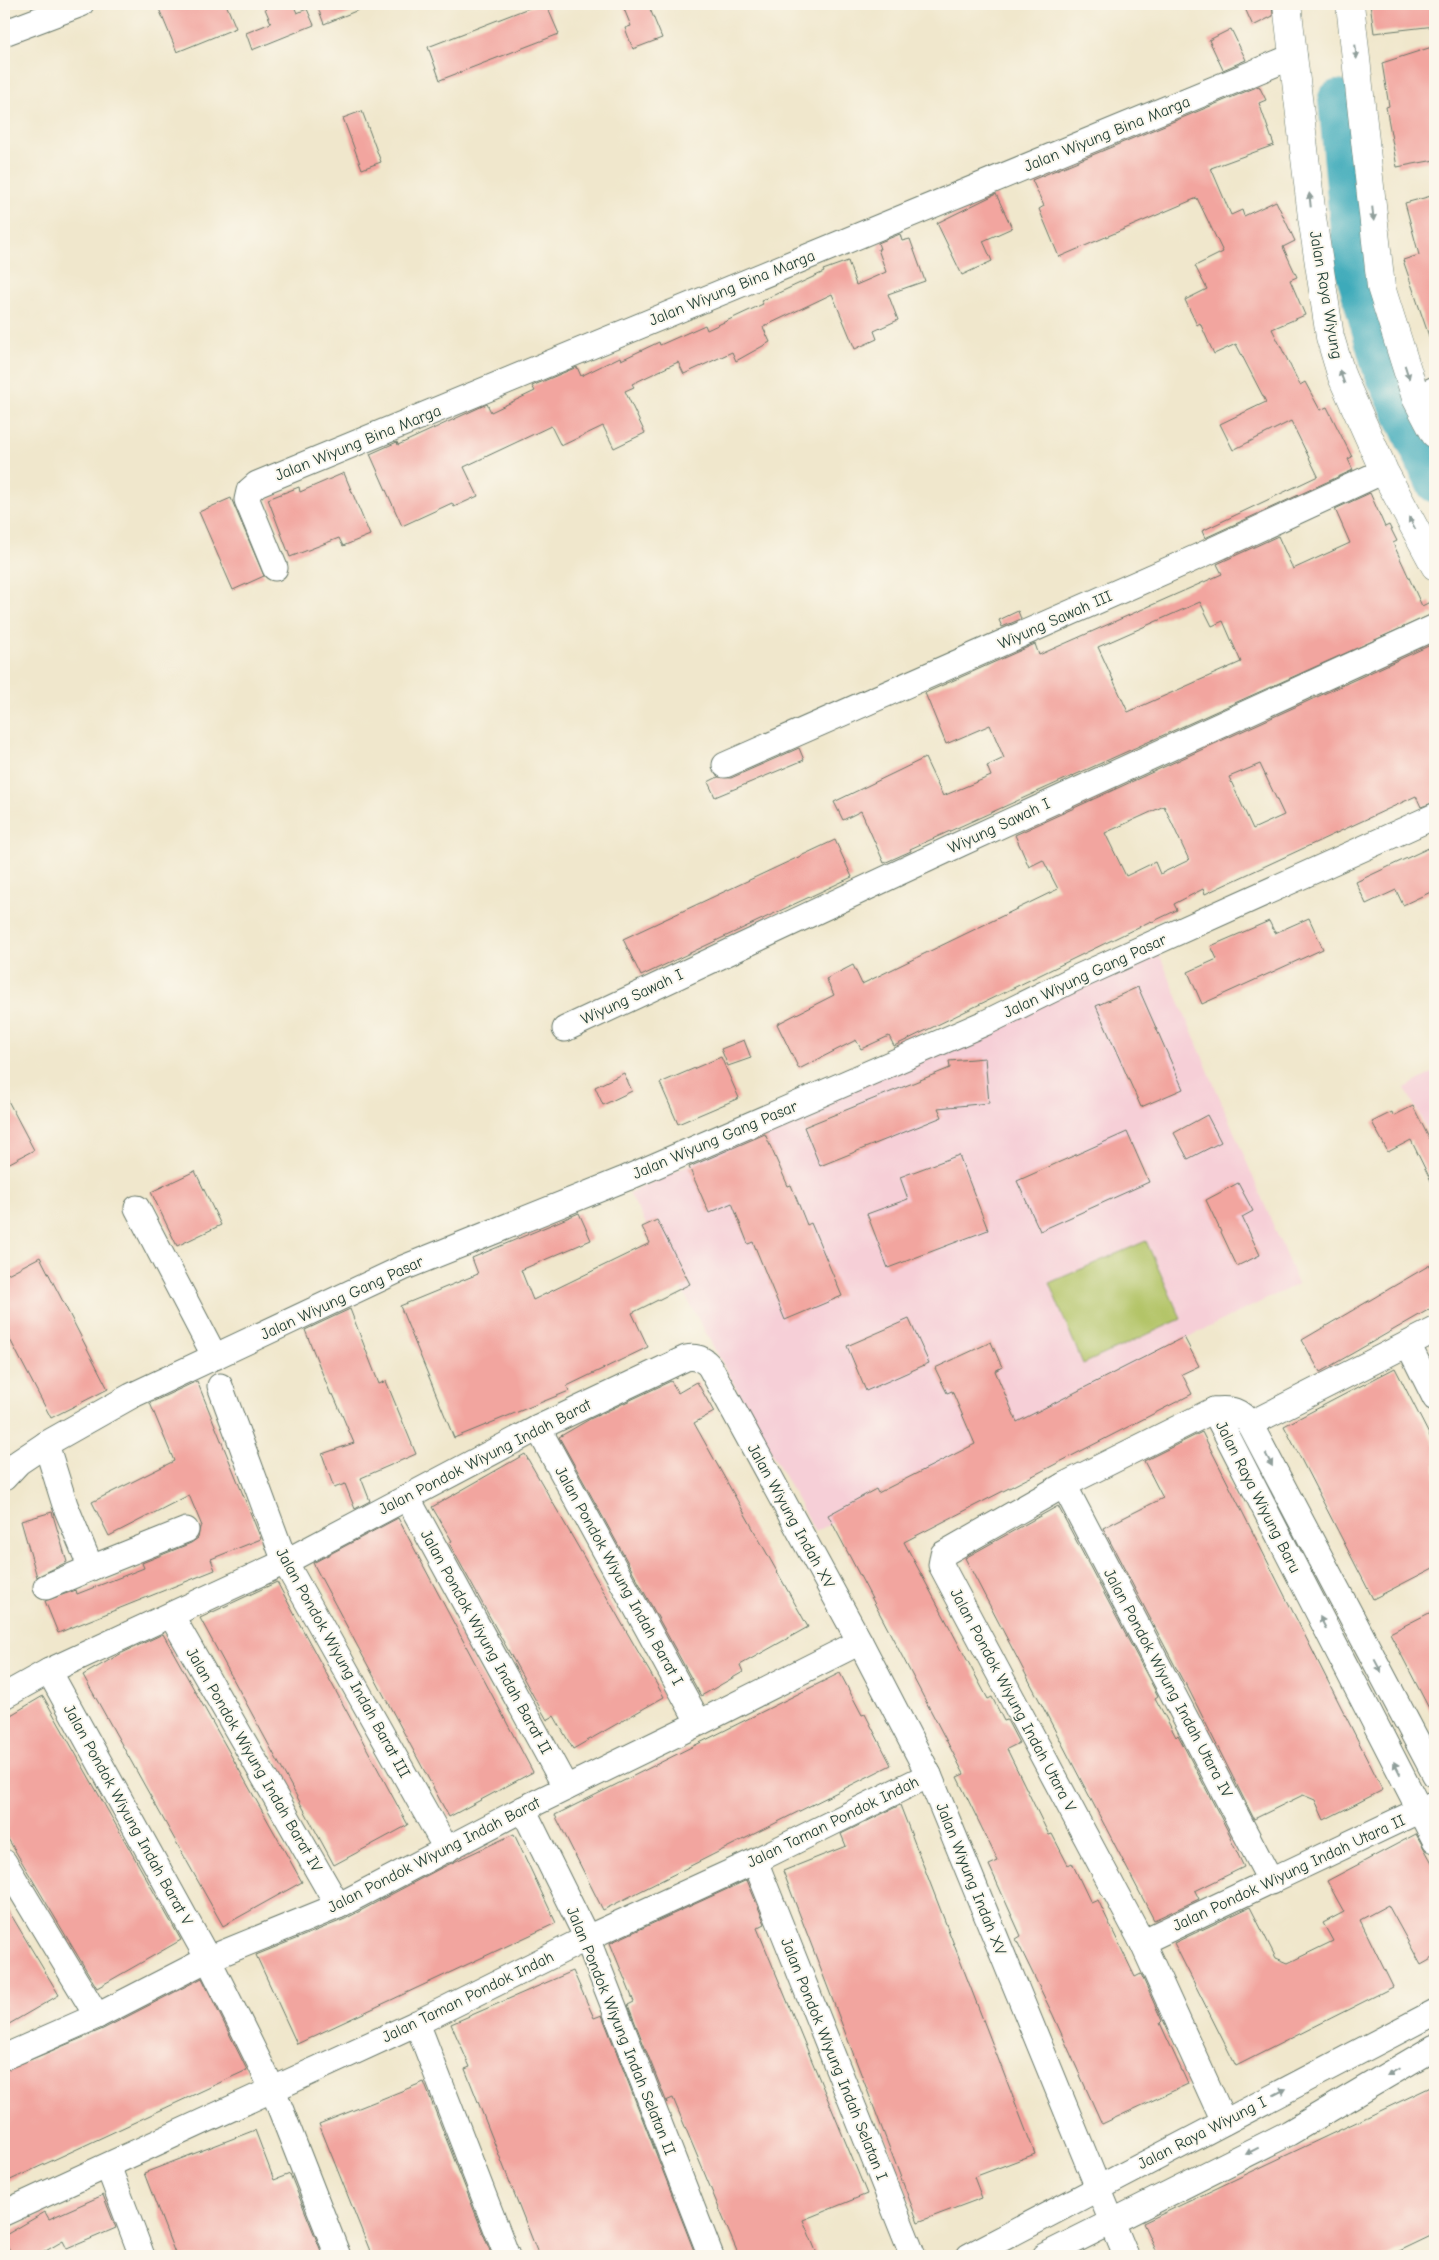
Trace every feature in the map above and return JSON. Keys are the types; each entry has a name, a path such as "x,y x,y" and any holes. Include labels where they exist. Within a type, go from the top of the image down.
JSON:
{"main road":[{"name":"Jalan Raya Wiyung","path":"1287,4 1312,217 1330,337 1342,377 1384,472 1435,566"},
{"path":"1350,4 1381,287 1426,394 1435,434"}],"street":[{"path":"4,33 81,4"},
{"name":"Jalan Wiyung Bina Marga","path":"275,568 247,500 249,491 258,484 1294,56"},
{"name":"Wiyung Sawah III","path":"725,765 1196,558 1384,472"},
{"name":"Wiyung Sawah I","path":"564,1029 960,844 1435,627"},
{"name":"Jalan Wiyung Gang Pasar","path":"4,1478 19,1462 46,1444 131,1396 403,1268 627,1178 987,1022 1083,975 1435,816"},
{"path":"137,1208 215,1357"},
{"path":"1250,1424 1435,1330"},
{"path":"1408,1344 1435,1398"},
{"name":"Jalan Pondok Wiyung Indah Barat","path":"4,1696 49,1671 285,1562 538,1428 686,1358 700,1359"},
{"name":"Jalan Wiyung Indah XV","path":"700,1359 710,1367 860,1642 929,1776 1126,2256"},
{"name":"Jalan Pondok Wiyung Indah Barat III","path":"220,1386 285,1562 447,1850"},
{"name":"Jalan Raya Wiyung Baru","path":"1435,1775 1250,1424 1244,1415 1238,1411 1232,1409 1214,1410 1427,1807 1435,1840"},
{"name":"Jalan Pondok Wiyung Indah Utara V","path":"1214,1410 1064,1484 946,1551 941,1562 1142,1942 1224,2122"},
{"name":"Jalan Pondok Wiyung Indah Barat I","path":"538,1428 699,1724"},
{"path":"46,1444 65,1505 91,1568"},
{"name":"Jalan Pondok Wiyung Indah Utara IV","path":"1064,1484 1272,1882"},
{"name":"Jalan Pondok Wiyung Indah Barat II","path":"406,1497 566,1788"},
{"path":"46,1587 186,1530"},
{"name":"Jalan Pondok Wiyung Indah Barat IV","path":"171,1615 338,1906"},
{"name":"Jalan Pondok Wiyung Indah Barat","path":"4,2057 97,2016 208,1959 338,1906 522,1809 699,1724 860,1642"},
{"name":"Jalan Pondok Wiyung Indah Barat V","path":"49,1671 208,1959 273,2090 338,2256"},
{"name":"Jalan Taman Pondok Indah","path":"4,2213 417,2023 587,1938 755,1861 929,1776"},
{"name":"Jalan Pondok Wiyung Indah Utara II","path":"1142,1942 1427,1807"},
{"name":"Jalan Pondok Wiyung Indah Selatan II","path":"522,1809 587,1938 711,2256"},
{"name":"Jalan Pondok Wiyung Indah Selatan I","path":"755,1861 913,2256"},
{"path":"4,1862 97,2016"},
{"name":"Jalan Raya Wiyung I","path":"969,2256 1435,2012"},
{"path":"417,2023 507,2256"},
{"path":"1044,2256 1289,2133 1435,2047"},
{"path":"108,2166 142,2256"}],"shaded area":[{"path":"1155,944 1298,1284 1213,1325 815,1532 629,1193"},
{"path":"1435,1071 1435,1145 1405,1088"}],"green space":[{"path":"1146,1241 1181,1319 1083,1364 1049,1283"}],"building":[{"path":"157,4 226,4 236,28 177,52"},
{"path":"263,4 293,4 297,13 307,9 314,25 252,50 246,33 271,23"},
{"path":"328,4 373,4 324,24 318,8"},
{"path":"539,4 546,4 559,34 440,80 428,47"},
{"path":"637,4 648,4 662,38 633,49 625,28 631,26 624,9"},
{"path":"1243,4 1272,4 1273,16 1253,26"},
{"path":"1370,4 1435,4 1435,26 1374,33"},
{"path":"1231,29 1246,60 1223,70 1209,40"},
{"path":"1435,46 1435,160 1397,167 1386,107 1389,106 1382,63"},
{"path":"1259,86 1266,100 1259,103 1274,145 1211,168 1231,215 1242,210 1244,216 1276,201 1295,241 1283,247 1297,277 1290,280 1305,315 1272,329 1300,385 1305,382 1320,410 1327,407 1352,457 1348,459 1353,470 1205,538 1202,531 1318,476 1291,421 1233,450 1220,424 1266,402 1236,344 1214,354 1200,323 1197,325 1185,300 1207,289 1195,266 1223,252 1197,198 1059,257 1039,209 1044,206 1032,180"},
{"path":"362,111 381,162 362,169 343,118"},
{"path":"996,194 1012,228 983,241 992,261 962,275 937,223"},
{"path":"1435,195 1435,344 1432,345 1403,260 1419,255 1405,203"},
{"path":"900,234 902,241 910,239 925,281 888,294 898,320 874,331 877,339 855,349 832,294 763,327 770,342 736,361 732,352 684,374 678,362 632,384 634,387 625,391 645,433 614,448 603,426 561,446 551,426 464,467 478,496 454,507 452,503 402,526 370,454 397,442 398,445 487,404 491,412 535,391 532,386 577,367 581,376 620,357 621,360 659,342 660,345 705,325 707,330 763,304 761,301 824,272 823,270 848,261 856,285 886,272 878,249 880,249 878,243"},
{"path":"344,473 370,535 343,546 339,538 290,557 268,499 299,487 300,492"},
{"path":"1370,493 1385,527 1389,525 1397,541 1393,543 1422,606 1430,602 1435,613 910,849 911,851 884,863 861,811 843,820 834,802 925,758 943,796 991,776 987,766 1004,758 990,725 946,744 925,693 1035,644 1039,655 1222,574 1217,564 1278,536 1293,569 1350,543 1335,509","holes":["1200,602 1212,626 1223,621 1241,662 1128,712 1098,647"]},
{"path":"231,498 264,576 233,590 199,512"},
{"path":"1018,611 1021,619 1002,627 999,620"},
{"path":"1435,643 1435,802 1421,807 1416,796 1205,894 1203,889 1174,904 1177,910 894,1046 889,1036 861,1049 856,1040 799,1069 777,1024 834,995 826,979 853,965 862,984 1058,889 1043,860 1029,867 1015,835","holes":["1260,764 1284,815 1253,829 1229,777","1164,806 1189,860 1160,874 1155,862 1126,876 1105,833"]},
{"path":"799,748 804,760 715,797 708,782 718,777 731,778"},
{"path":"835,840 852,877 641,976 623,939"},
{"path":"1435,845 1435,890 1403,905 1396,890 1366,904 1356,882"},
{"path":"1309,918 1323,949 1202,1004 1188,972 1217,959 1211,946 1269,921 1275,933"},
{"path":"1138,987 1183,1089 1141,1107 1096,1006"},
{"path":"744,1040 751,1058 728,1066 721,1049"},
{"path":"721,1057 739,1098 678,1124 660,1083"},
{"path":"985,1058 989,1103 938,1108 942,1117 820,1166 804,1127 950,1068 949,1061"},
{"path":"624,1073 632,1091 603,1105 595,1087"},
{"path":"4,1093 34,1150 4,1166"},
{"path":"1413,1106 1435,1150 1435,1189 1411,1140 1388,1152 1372,1122 1392,1112 1393,1116"},
{"path":"1207,1115 1221,1142 1188,1159 1174,1133"},
{"path":"1127,1132 1149,1182 1040,1231 1017,1181"},
{"path":"765,1134 788,1186 791,1185 807,1225 811,1223 842,1296 785,1320 753,1242 748,1244 732,1203 709,1213 689,1167"},
{"path":"959,1155 988,1230 888,1268 867,1214 908,1199 900,1177"},
{"path":"195,1171 221,1225 177,1246 151,1192"},
{"path":"1238,1183 1253,1211 1242,1217 1260,1255 1237,1266 1206,1200"},
{"path":"579,1213 591,1240 521,1270 533,1300 650,1243 642,1227 657,1220 690,1284 632,1313 648,1347 567,1386 569,1391 454,1438 400,1306 478,1274 472,1258"},
{"path":"40,1257 108,1389 51,1418 4,1328 4,1276"},
{"path":"1435,1262 1435,1306 1320,1372 1302,1340"},
{"path":"350,1309 379,1384 386,1381 416,1454 361,1478 370,1501 355,1509 345,1484 334,1488 322,1454 354,1443 333,1394 331,1395 305,1330"},
{"path":"909,1319 929,1363 866,1391 847,1346"},
{"path":"1184,1337 1199,1366 1182,1374 1192,1394 904,1542 988,1699 992,1697 1004,1721 1007,1720 1019,1743 1007,1749 1049,1835 1052,1834 1068,1865 1072,1863 1091,1903 1098,1900 1135,1977 1141,1974 1162,2021 1160,2023 1188,2084 1102,2124 1053,2015 1016,1939 1021,1936 989,1865 998,1861 957,1777 964,1774 828,1515 876,1489 878,1493 975,1444 952,1391 947,1393 935,1368 991,1342 1002,1367 995,1371 1017,1422"},
{"path":"1395,1368 1435,1446 1435,1567 1373,1599 1284,1426"},
{"path":"197,1381 261,1539 211,1559 215,1570 58,1633 45,1601 76,1590 77,1594 144,1568 142,1563 191,1543 198,1538 200,1527 202,1526 189,1495 109,1536 92,1502 174,1461 150,1403"},
{"path":"671,1381 678,1393 697,1382 714,1412 694,1423 808,1627 740,1665 743,1672 701,1696 559,1437 590,1419"},
{"path":"1202,1432 1383,1790 1324,1820 1315,1800 1303,1795 1254,1819 1185,1682 1103,1528 1163,1498 1144,1461"},
{"path":"525,1454 664,1697 573,1749 554,1716 547,1720 449,1543 452,1541 432,1507"},
{"path":"1058,1506 1158,1696 1155,1698 1176,1737 1178,1735 1231,1837 1244,1867 1195,1891 1199,1899 1154,1920 965,1558"},
{"path":"52,1512 67,1562 37,1577 21,1521"},
{"path":"398,1518 533,1772 449,1817 313,1563"},
{"path":"277,1582 408,1825 334,1865 200,1618"},
{"path":"1435,1610 1435,1720 1390,1633"},
{"path":"163,1634 302,1882 223,1926 83,1675 122,1653"},
{"path":"840,1673 862,1715 865,1714 891,1765 603,1910 555,1815"},
{"path":"43,1696 181,1940 97,1988 4,1832 4,1719"},
{"path":"900,1805 1035,2154 974,2177 982,2198 918,2222 783,1871 846,1846 841,1834"},
{"path":"514,1834 556,1923 297,2044 256,1955 345,1919 441,1868"},
{"path":"1416,1834 1435,1868 1435,1957 1421,1965 1388,1905 1360,1920 1393,1987 1236,2066 1174,1943 1250,1907 1276,1958 1288,1963 1333,1941 1323,1923 1344,1912 1327,1881"},
{"path":"747,1880 765,1924 757,1928 867,2194 803,2220 818,2256 739,2256 673,2098 666,2101 628,2005 634,2002 610,1943"},
{"path":"4,1903 59,1995 4,2027"},
{"path":"573,1971 594,2018 602,2015 696,2256 539,2256 465,2069 470,2067 451,2024"},
{"path":"202,1978 247,2070 4,2183 4,2071 103,2029"},
{"path":"424,2082 492,2256 372,2256 319,2124"},
{"path":"1435,2085 1435,2234 1389,2256 1158,2256 1143,2223"},
{"path":"255,2130 274,2180 290,2174 323,2256 176,2256 144,2173"},
{"path":"103,2195 116,2228 67,2249 63,2241 37,2256 13,2256 4,2240 4,2236 45,2212 49,2219"}],"waterway":[{"path":"1337,99 1352,263 1381,368 1435,484"}]}
